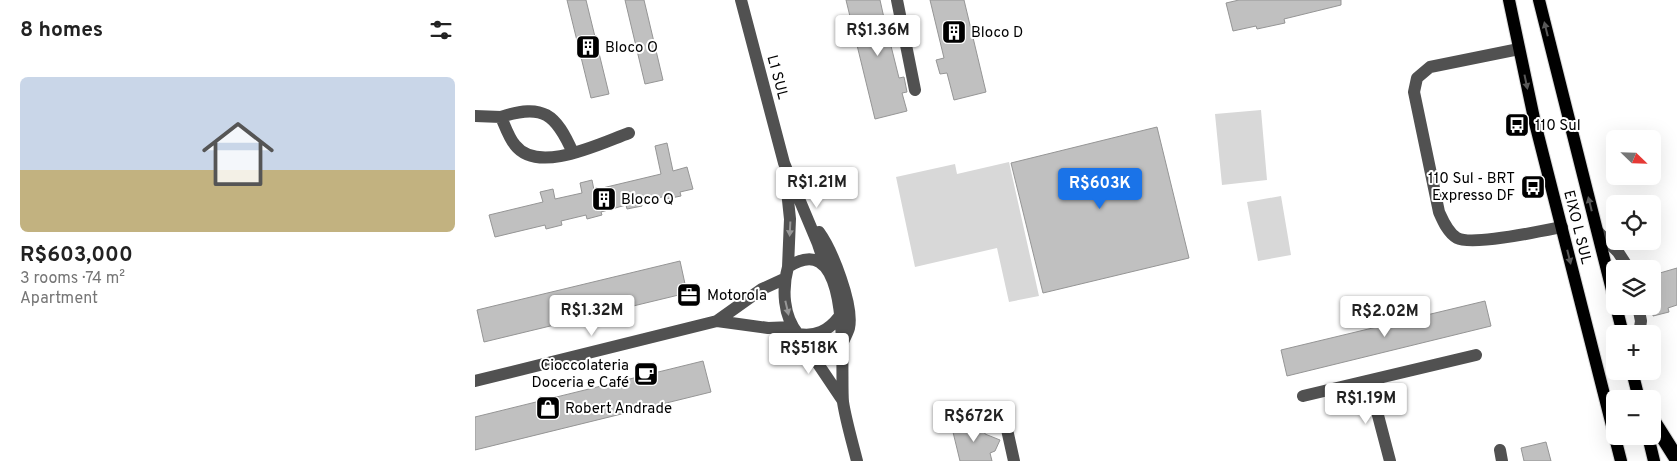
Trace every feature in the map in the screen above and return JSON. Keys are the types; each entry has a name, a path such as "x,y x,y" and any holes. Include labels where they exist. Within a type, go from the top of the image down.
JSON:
{"highway":[{"path":"1661,434 1677,459"}],"main road":[{"name":"EIXO L SUL","path":"1509,0 1561,228 1621,461"},
{"name":"EIXO L SUL","path":"1539,0 1606,265"},
{"path":"1651,445 1655,458"}],"street":[{"name":"L1 SUL","path":"741,0 784,163 825,265"},
{"path":"897,0 915,90"},
{"path":"1519,49 1430,67 1417,78 1414,92 1439,212 1446,226 1457,238 1472,241 1561,228"},
{"path":"475,116 501,117 522,110 537,110 552,117 564,133 573,153"},
{"path":"501,117 515,146 529,156 542,159 573,153 629,133"},
{"name":"L1 SUL","path":"784,163 791,219 786,273"},
{"path":"800,203 827,242 845,288 850,326 843,344"},
{"path":"1598,232 1623,260"},
{"path":"475,381 717,320 806,260 817,261 825,265 833,278 838,299 843,344 843,401 857,461"},
{"path":"786,273 786,308 795,331 843,401"},
{"path":"717,320 795,331 810,336 821,333 831,327 839,317"},
{"path":"1303,396 1476,355"},
{"path":"1369,381 1390,461"},
{"path":"1006,425 1015,461"}],"shaded area":[{"path":"1261,110 1267,180 1222,185 1215,114"},
{"path":"1009,162 1039,296 1009,302 997,248 915,267 896,177 955,164 957,174"},
{"path":"1281,196 1291,255 1258,261 1247,202"}],"building":[{"name":"Bloco O","path":"567,0 586,0 609,94 591,98"},
{"path":"625,0 644,0 663,80 645,84"},
{"path":"846,0 880,0 886,27 892,26 894,29 895,40 890,42 899,78 904,77 907,92 902,93 907,111 875,119"},
{"name":"Bloco D","path":"930,0 964,0 986,92 954,100 947,73 940,74 936,60 944,58"},
{"path":"1239,0 1341,0 1341,5 1284,19 1285,23 1257,29 1256,26 1233,31 1226,3"},
{"path":"1157,127 1189,258 1043,293 1011,163"},
{"name":"Bloco Q","path":"667,143 673,171 687,167 693,189 680,192 681,196 666,199 666,196 641,202 642,206 627,209 626,205 601,212 602,215 587,219 586,215 561,221 562,225 546,229 545,225 495,237 489,215 543,202 540,192 553,189 555,199 582,193 580,183 592,180 594,190 661,174 655,146"},
{"path":"680,261 687,293 484,342 477,310"},
{"path":"1677,268 1677,305 1668,308 1669,312 1661,314 1661,273"},
{"path":"1485,301 1491,326 1287,376 1281,350"},
{"path":"703,361 711,392 475,450 475,417"},
{"path":"982,420 985,434 1000,440 995,451 990,453 992,461 960,461 952,428"},
{"path":"1546,442 1551,461 1524,461 1521,448"}],"place":[{"name":"Bloco D","path":"954,32"},
{"name":"Bloco O","path":"588,47"},
{"name":"110 Sul","path":"1517,125"},
{"name":"110 Sul - BRT Expresso DF","path":"1533,187"},
{"name":"Bloco Q","path":"604,199"},
{"name":"Motorola","path":"689,295"},
{"name":"Cioccolateria Doceria e Café","path":"646,374"},
{"name":"Robert Andrade","path":"548,408"}]}
